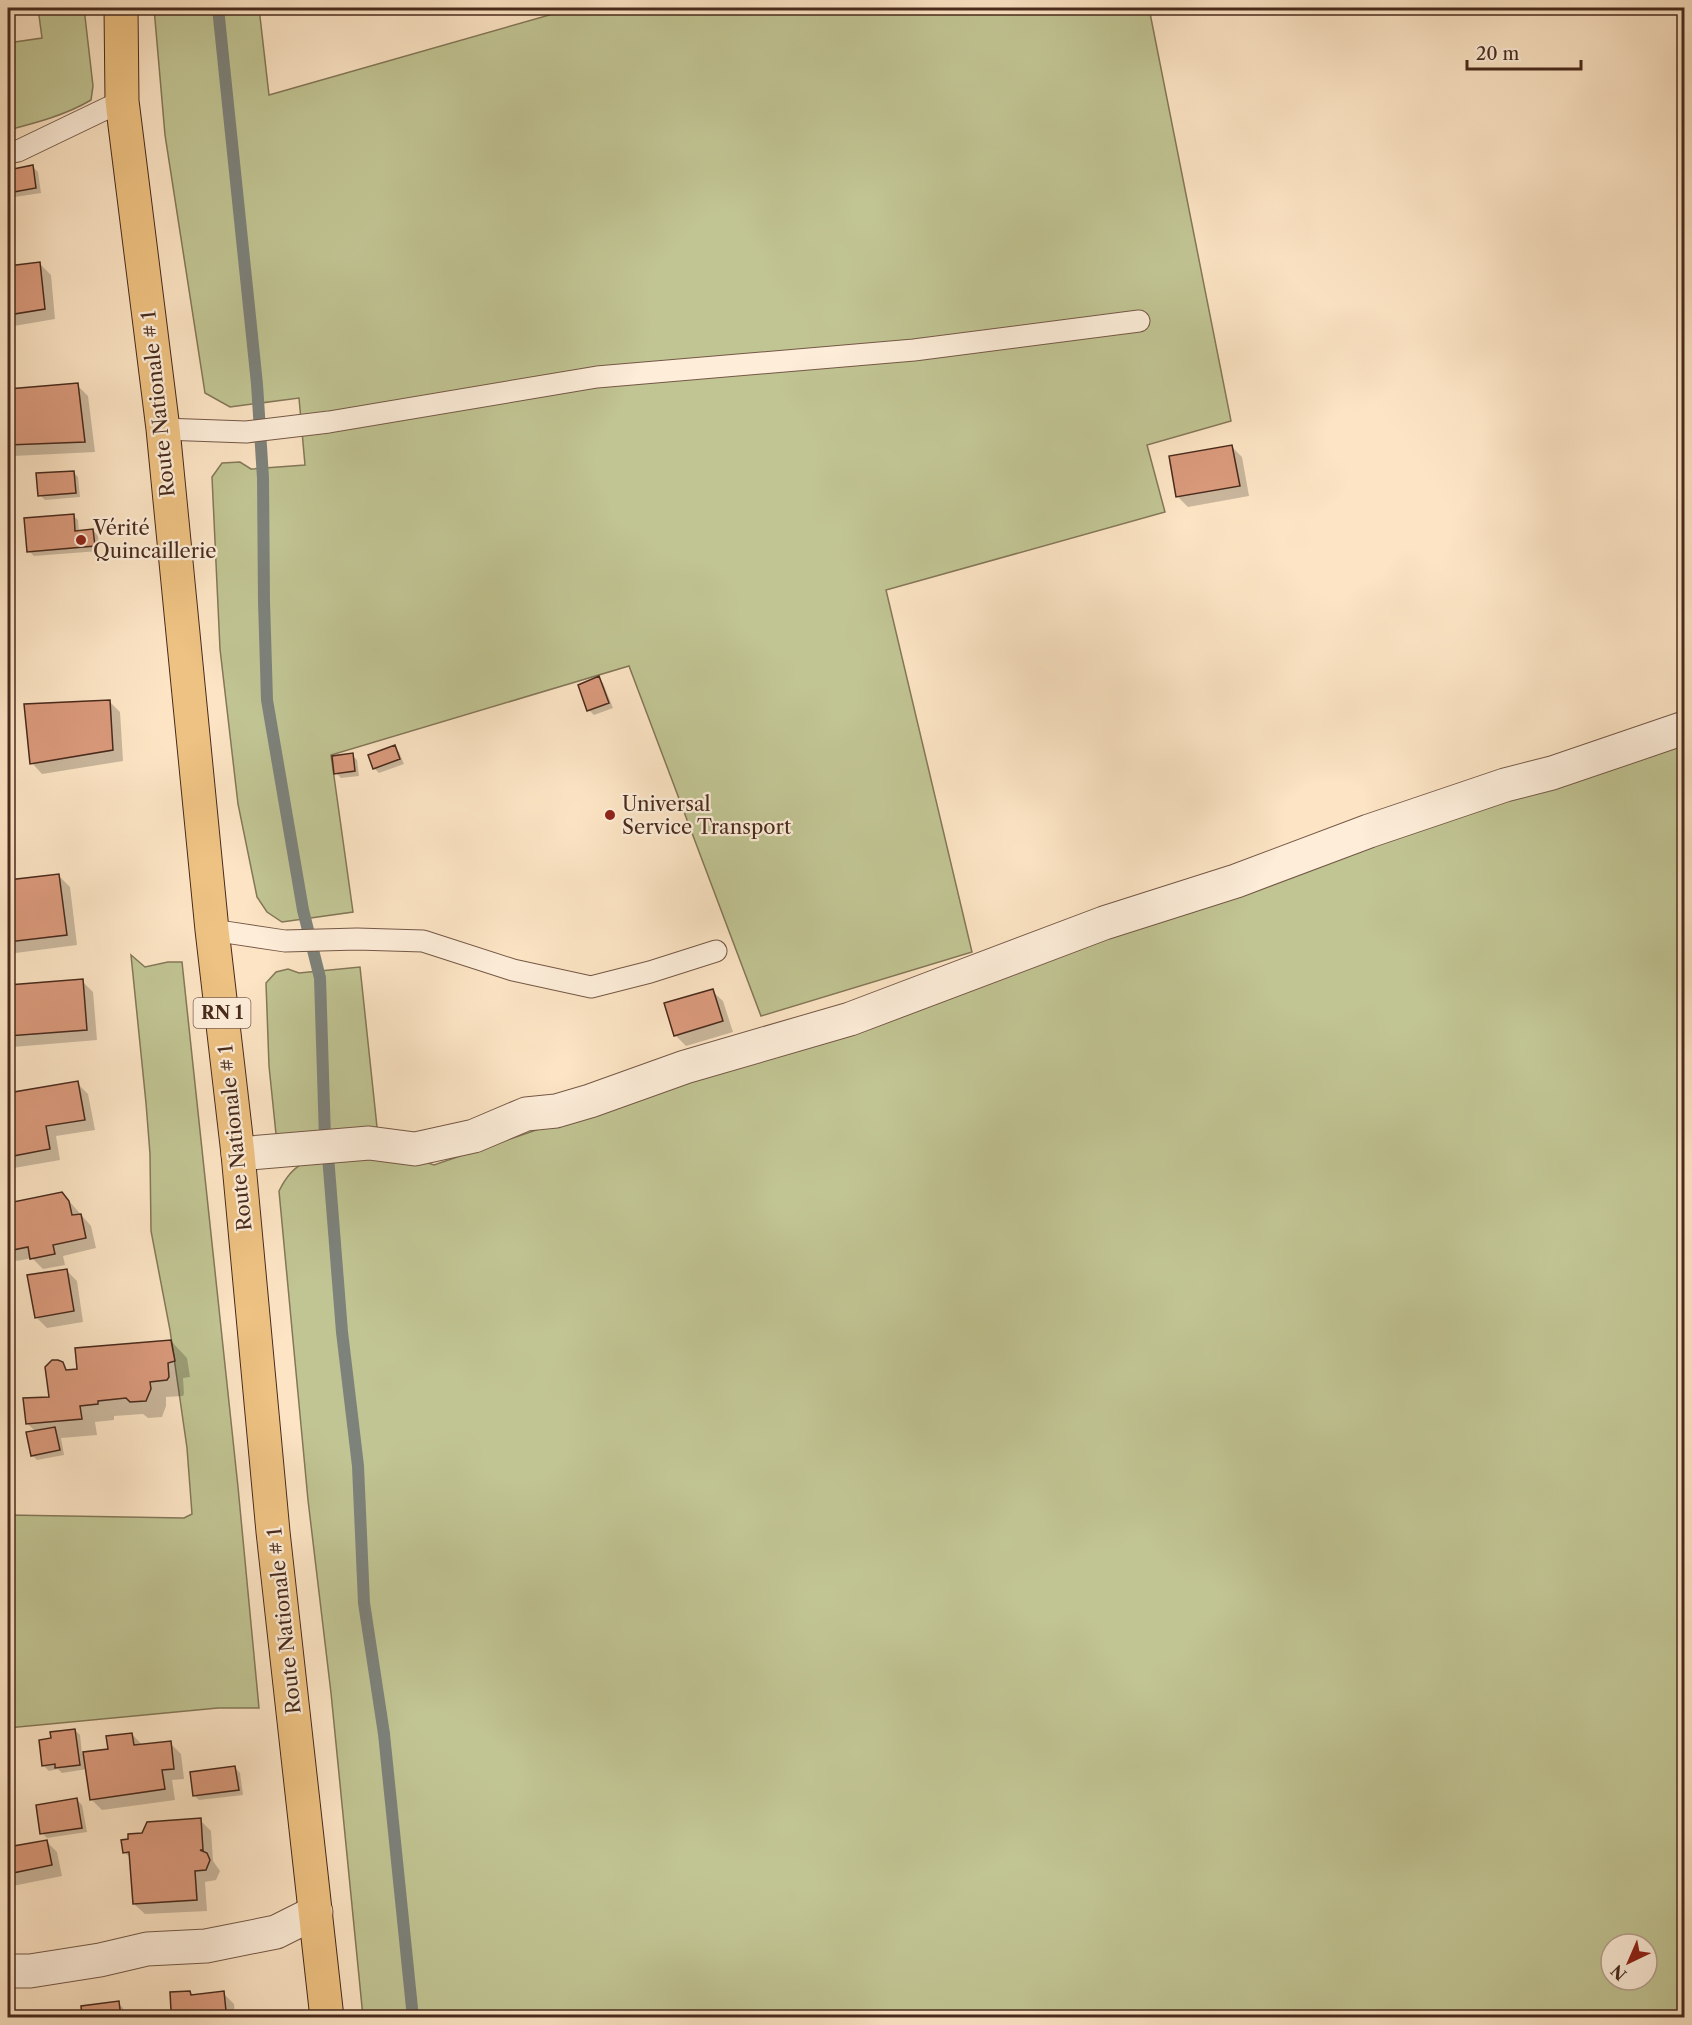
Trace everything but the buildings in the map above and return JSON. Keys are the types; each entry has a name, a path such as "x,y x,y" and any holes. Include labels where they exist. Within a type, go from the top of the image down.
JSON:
{"main road":[{"name":"Route Nationale # 1","path":"121,8 122,101 163,429 212,930 238,1154 275,1544 327,2018"}],"street":[{"path":"238,1154 369,1143 415,1149 474,1136 526,1114 556,1111 685,1067 850,1019 1104,923 1236,881 1369,831 1504,785 1552,773 1684,728"},
{"path":"8,1971 30,1971 100,1960 147,1948 206,1946 276,1932 316,1912"}],"lane":[{"path":"8,153 18,151 122,101"},
{"path":"163,429 246,432 597,377 914,350 1139,321"},
{"path":"212,930 285,941 357,939 423,941 513,970 591,987 650,972 716,951"}],"green space":[{"path":"38,8 84,8 93,86 91,100 61,114 8,130 8,43 42,38"},
{"path":"154,8 259,8 269,95 574,8 1149,8 1231,421 1147,445 1165,512 886,590 972,952 761,1016 629,666 331,755 353,912 282,922 267,912 257,897 238,804 220,649 212,477 222,463 240,462 251,469 305,465 299,398 230,407 205,393 165,135"},
{"path":"1684,737 1684,2017 363,2017 331,1693 308,1500 279,1191 290,1173 308,1160 407,1156 434,1165"},
{"path":"131,955 145,967 168,962 182,962 238,1487 259,1708 218,1708 8,1728 8,1515 184,1518 192,1514 187,1448 170,1330 151,1231 150,1154"},
{"path":"360,967 377,1127 374,1135 284,1143 276,1134 269,1066 266,983 276,972 288,969 299,973"}],"waterway":[{"path":"218,8 257,384 263,478 267,700 303,910 320,978 325,1138"},
{"path":"328,1156 342,1332 358,1466 364,1603 384,1734 413,2018"}],"place":[{"name":"Vérité Quincaillerie","path":"81,540"},
{"name":"Universal Service Transport","path":"610,815"}]}
